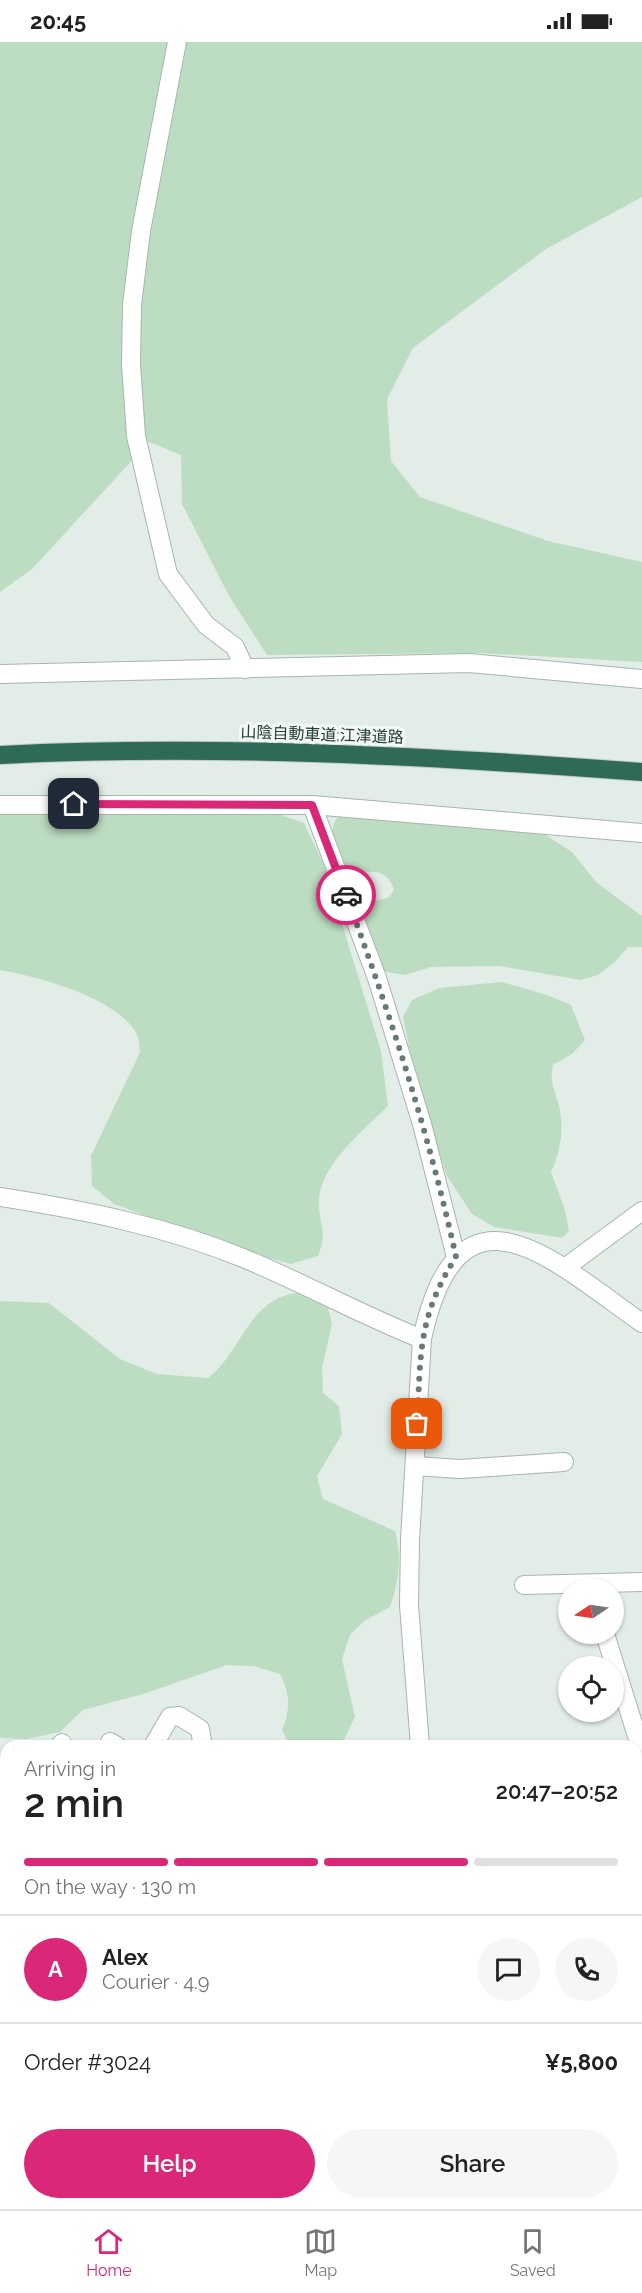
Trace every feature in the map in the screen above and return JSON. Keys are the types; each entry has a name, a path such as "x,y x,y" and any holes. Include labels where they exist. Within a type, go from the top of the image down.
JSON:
{"highway":[{"name":"山陰自動車道;江津道路","path":"0,755 99,750 285,751 483,760 642,772"}],"street":[{"path":"177,42 141,231 132,305 131,364 136,436 168,574 206,625 235,647 245,669"},
{"path":"0,674 469,663 642,680"},
{"path":"312,805 381,989 422,1124 456,1257"},
{"path":"0,806 312,805 642,833"},
{"path":"0,1197 92,1212 174,1235 242,1258 422,1339"},
{"path":"566,1267 642,1211"},
{"path":"420,1740 409,1605 422,1339 428,1311 439,1284 456,1257 473,1245 495,1239 512,1241 566,1267 642,1323"},
{"path":"415,1466 460,1469 564,1462"},
{"path":"624,1583 642,1582"},
{"path":"524,1585 558,1586"},
{"path":"608,1644 638,1740"},
{"path":"157,1740 170,1717 179,1716 200,1729 202,1740"}],"green space":[{"path":"0,42 642,42 642,197 546,249 413,348 387,399 391,461 420,497 548,541 642,562 642,662 479,653 267,655 229,596 182,504 181,455 149,442 32,569 0,592"},
{"path":"65,812 171,815 272,812 304,823 324,865 381,1051 388,1106 344,1150 326,1175 319,1202 323,1234 318,1256 291,1264 243,1251 114,1204 92,1186 91,1156 140,1052 137,1034 127,1021 95,999 55,984 0,970 0,815"},
{"path":"340,814 541,832 572,852 597,883 642,916 642,947 628,947 615,962 598,975 580,980 500,966 431,967 405,975 386,972 376,961 361,908 369,902 388,898 394,890 391,882 382,874 349,872 338,859 331,836 335,821"},
{"path":"502,982 547,995 571,1005 585,1040 572,1054 553,1065 552,1071 552,1084 560,1111 561,1129 557,1156 551,1172 565,1210 569,1231 562,1238 494,1227 472,1214 447,1176 417,1086 403,1017 412,1000 439,988"},
{"path":"304,1292 328,1308 332,1324 322,1368 323,1393 339,1406 342,1434 317,1476 323,1499 395,1531 398,1551 396,1588 390,1607 364,1621 350,1635 342,1659 355,1717 344,1740 287,1740 282,1730 288,1702 286,1688 280,1674 254,1666 227,1665 143,1694 83,1710 60,1732 27,1739 0,1738 0,1301 49,1303 120,1359 157,1374 208,1378 220,1366 259,1313 270,1303 285,1295"}],"way so far":[{"path":"346,895 377,978 422,1124 456,1257 439,1284 428,1311 422,1339 417,1424"}],"route":[{"path":"74,804 312,805 346,895"}]}
